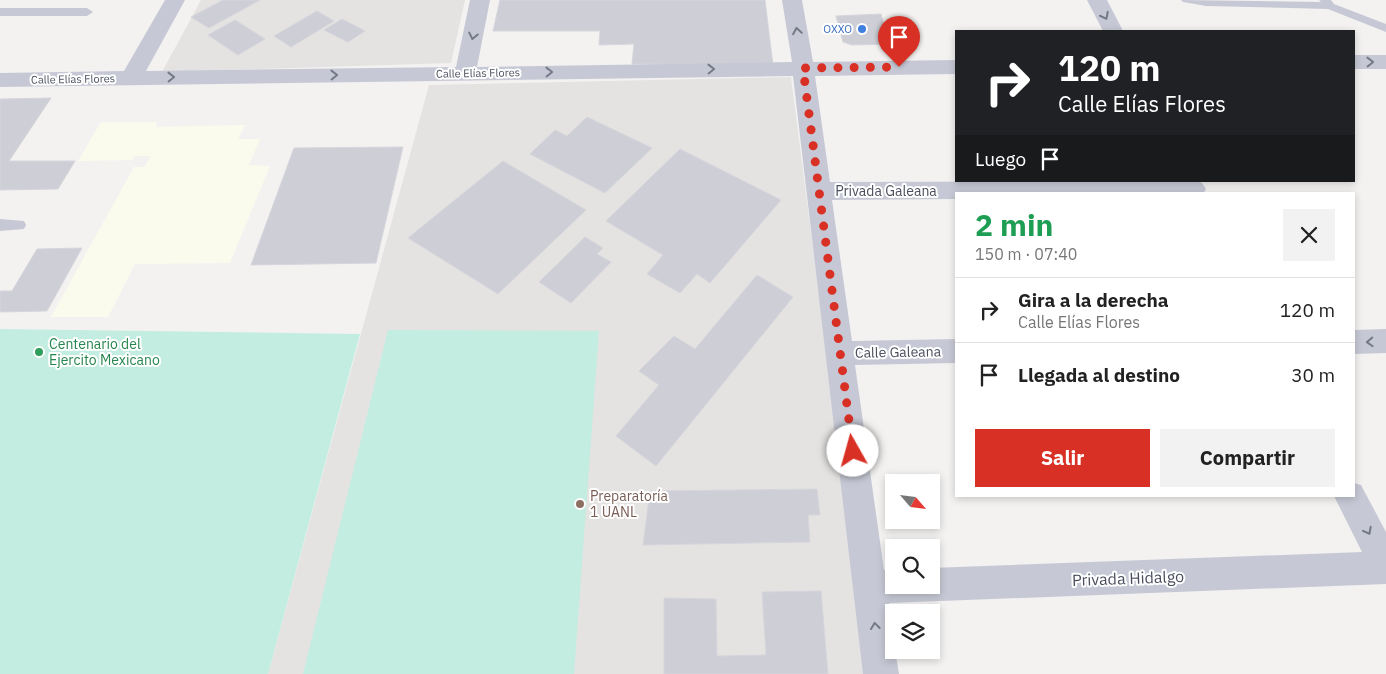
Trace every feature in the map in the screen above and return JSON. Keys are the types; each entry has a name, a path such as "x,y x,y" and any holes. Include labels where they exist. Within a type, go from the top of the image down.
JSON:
{"street":[{"path":"131,78 175,0"},
{"path":"465,73 480,0"},
{"path":"792,0 803,68 841,353 881,674"},
{"path":"1097,0 1112,30"},
{"path":"1355,62 1386,62"},
{"name":"Calle Elías Flores","path":"0,80 955,67"},
{"name":"Privada Galeana","path":"819,191 1193,188"},
{"path":"1355,342 1386,341"},
{"name":"Calle Galeana","path":"841,353 955,351"},
{"path":"1351,497 1386,566"},
{"name":"Privada Hidalgo","path":"871,587 1386,566"}],"lane":[{"path":"1187,0 1243,4 1327,3 1386,28"},
{"path":"0,12 87,12"},
{"path":"0,225 19,225"}],"shaded area":[{"path":"201,0 465,0 451,63 162,72"},
{"name":"Preparatoría 1 UANL","path":"791,77 868,674 268,674 429,85"},
{"path":"101,122 157,122 156,127 245,125 238,139 260,139 249,165 270,166 230,263 135,264 108,317 51,317 134,167 144,167 151,156 135,156 132,160 78,161"}],"green space":[{"path":"0,329 360,334 268,674 0,674"},
{"path":"388,330 599,331 574,674 303,674"}],"building":[{"path":"223,0 260,0 209,28 191,17"},
{"path":"500,0 765,0 773,65 632,64 634,44 599,45 600,31 493,31"},
{"path":"317,11 334,21 291,47 274,36"},
{"name":"OXXO","path":"881,14 889,44 852,45 843,42 836,16"},
{"path":"342,19 365,31 348,42 324,30"},
{"path":"235,20 265,39 238,55 208,35"},
{"path":"51,98 9,161 75,161 58,189 0,190 0,99"},
{"path":"587,117 652,148 605,193 530,154 555,130 567,136"},
{"path":"403,147 376,263 251,265 294,148"},
{"path":"680,149 781,200 710,283 697,274 680,293 647,274 663,255 606,221"},
{"path":"503,161 586,210 498,294 408,238"},
{"path":"585,237 603,248 597,254 611,262 571,303 539,282"},
{"path":"82,248 47,311 0,312 0,291 12,291 37,249"},
{"path":"757,275 793,297 656,466 616,436 659,385 639,371 674,336 695,349"},
{"path":"817,489 820,515 808,515 810,542 643,545 650,491"},
{"path":"821,591 828,674 664,674 664,598 716,599 717,656 766,655 762,592"}],"place":[{"name":"OXXO","path":"862,29"},
{"name":"Centenario del Ejercito Mexicano","path":"39,352"},
{"name":"Preparatoría 1 UANL","path":"580,504"}],"route":[{"path":"853,451 803,68 899,67"}]}
